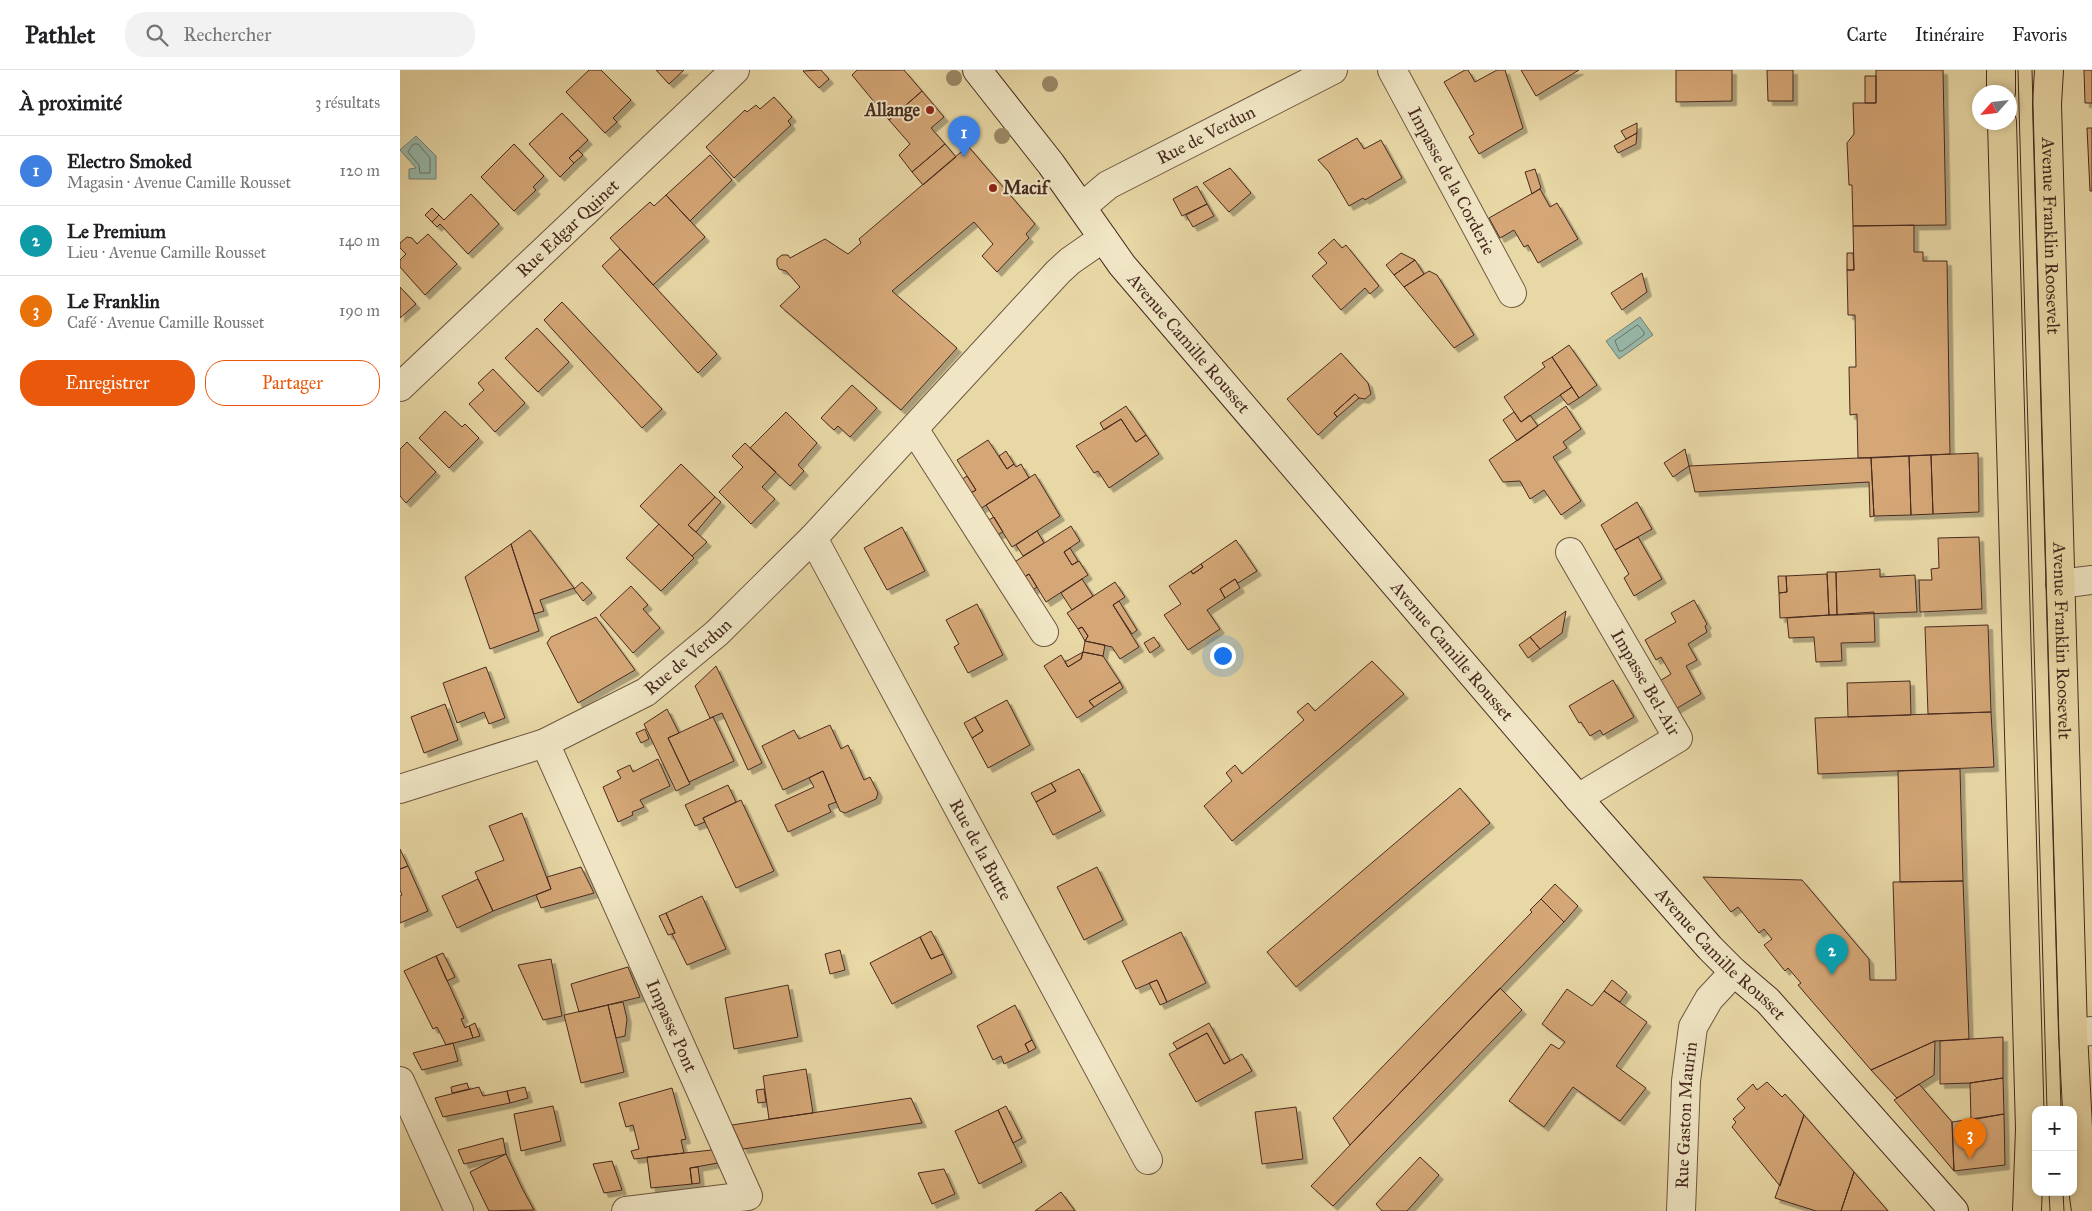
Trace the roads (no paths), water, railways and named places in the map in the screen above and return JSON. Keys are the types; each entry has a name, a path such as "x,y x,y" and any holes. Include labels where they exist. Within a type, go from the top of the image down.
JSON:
{"main road":[{"path":"2001,70 2001,85"},
{"name":"Avenue Franklin Roosevelt","path":"2049,70 2047,104 2060,584 2083,1032 2080,1166 2086,1211"},
{"path":"2002,130 2030,1128 2027,1211"}],"street":[{"name":"Rue Edgar Quinet","path":"400,387 735,70"},
{"name":"Avenue Camille Rousset","path":"977,70 1051,164 1122,265 1578,798 1710,948 1734,972 1768,1001 1954,1211"},
{"name":"Rue de Verdun","path":"1082,207 1108,185 1333,70"},
{"name":"Impasse de la Corderie","path":"1392,70 1512,293"},
{"name":"Rue de Verdun","path":"400,789 545,743 646,692 716,633 812,538 1058,272 1070,261 1103,238"},
{"path":"914,429 1044,632"},
{"name":"Rue de la Butte","path":"812,538 1148,1160"},
{"name":"Impasse Bel-Air","path":"1570,552 1678,738 1593,787 1578,798"},
{"path":"2060,584 2092,580"},
{"name":"Impasse Pont","path":"545,743 748,1196 626,1211"},
{"name":"Rue Gaston Maurin","path":"1681,1211 1686,1081 1693,1027 1710,999 1734,972"},
{"path":"400,1081 459,1211"}],"water":[{"path":"416,136 436,156 436,179 409,179 409,169 416,168 400,150"},
{"path":"1640,317 1653,335 1619,359 1606,341"}],"tram line":[{"path":"2018,70 2047,1106"},
{"path":"2032,70 2061,1106"},
{"path":"2049,1196 2050,1211"},
{"path":"2063,1196 2064,1211"}],"place":[{"name":"Allange","path":"930,110"},
{"name":"Electro Smoked","path":"964,157"},
{"name":"Macif","path":"993,188"},
{"name":"Le Premium","path":"1832,975"},
{"name":"Le Franklin","path":"1970,1159"}]}
